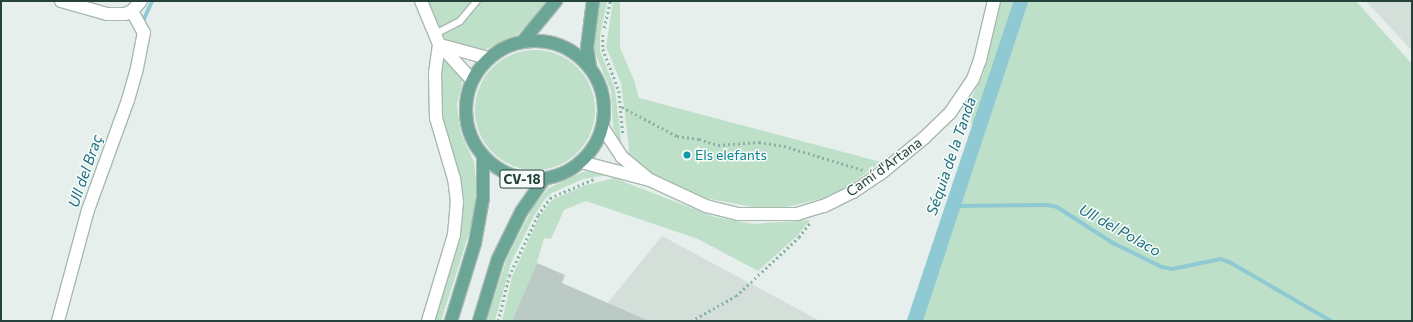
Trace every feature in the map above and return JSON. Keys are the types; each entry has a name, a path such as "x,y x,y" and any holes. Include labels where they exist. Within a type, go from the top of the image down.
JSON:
{"main road":[{"path":"523,41 556,1"},
{"name":"CV-18","path":"590,67 572,50 548,41 523,41 504,47 488,58 472,80 465,106 469,134 483,157 500,171 514,176 544,179 564,174 581,162 595,147 603,128 604,96 590,67 587,48 593,1"},
{"name":"CV-18","path":"450,321 475,243 483,198 483,157"},
{"name":"CV-18","path":"479,321 498,259 521,212 544,179"}],"street":[{"path":"61,1 107,14 132,11 142,1"},
{"path":"422,1 437,39 472,80"},
{"name":"Camí d'Artana","path":"581,162 650,180 706,206 738,214 797,214 824,206 853,192 880,174 924,138 950,113 972,79 980,60 994,1"},
{"path":"58,321 88,210 128,100 137,68 144,33 132,11"},
{"path":"437,39 488,58"},
{"path":"428,321 454,235 457,202 454,179 436,118 435,73 437,39"},
{"name":"Camí d'Artana","path":"603,128 622,157 650,180"}],"lane":[{"path":"437,39 460,21 477,1"}],"path":[{"path":"622,107 677,136 699,139 718,145 759,142 771,144 880,174"},
{"path":"691,321 736,296 799,237 824,206"}],"shaded area":[{"path":"1366,1 1412,1 1412,51"},
{"path":"662,236 820,321 593,321"}],"green space":[{"path":"424,1 546,1 534,19 517,35 484,50 474,50 441,40"},
{"path":"600,1 607,1 600,36 600,51 615,89 622,148 613,128 611,91 595,53 594,34"},
{"path":"613,1 620,1 620,48 634,80 639,98 881,162 848,186 825,198 786,207 753,207 705,198 654,175 628,156 629,149 621,83 606,47"},
{"path":"1000,1 1017,1 973,127 966,108 983,75"},
{"path":"1028,1 1356,1 1412,64 1412,321 923,321"},
{"path":"535,50 547,51 558,55 568,60 577,68 585,77 590,87 594,98 594,122 590,133 585,143 577,152 568,160 558,165 547,169 535,170 523,169 512,165 502,160 493,152 485,143 480,133 476,122 475,110 476,98 480,87 485,77 493,68 502,60 512,55 523,51"},
{"path":"441,54 464,76 457,104 461,134 474,162 477,190 471,227 441,321 430,321 456,236 440,118"},
{"path":"592,171 607,175 583,179 552,193 545,199 534,216 511,263 495,321 486,321 507,258 534,205 549,188 583,172"},
{"path":"614,178 715,217 753,224 810,220 798,235 758,271 698,239 586,201 564,210 551,239 544,238 537,263 512,321 502,321 512,277 539,217 552,200 586,185"}],"building":[{"path":"537,263 565,275 562,283 649,321 512,321"}],"waterway":[{"name":"Ull del Braç","path":"144,19 152,1"},
{"name":"Séquia de la Tanda","path":"914,321 1021,1"},
{"path":"921,321 1026,1"},
{"name":"Ull del Polaco","path":"953,206 1047,205 1057,207 1113,243 1162,267 1172,269 1221,259 1231,263 1331,321"}],"place":[{"name":"Els elefants","path":"687,155"}]}
